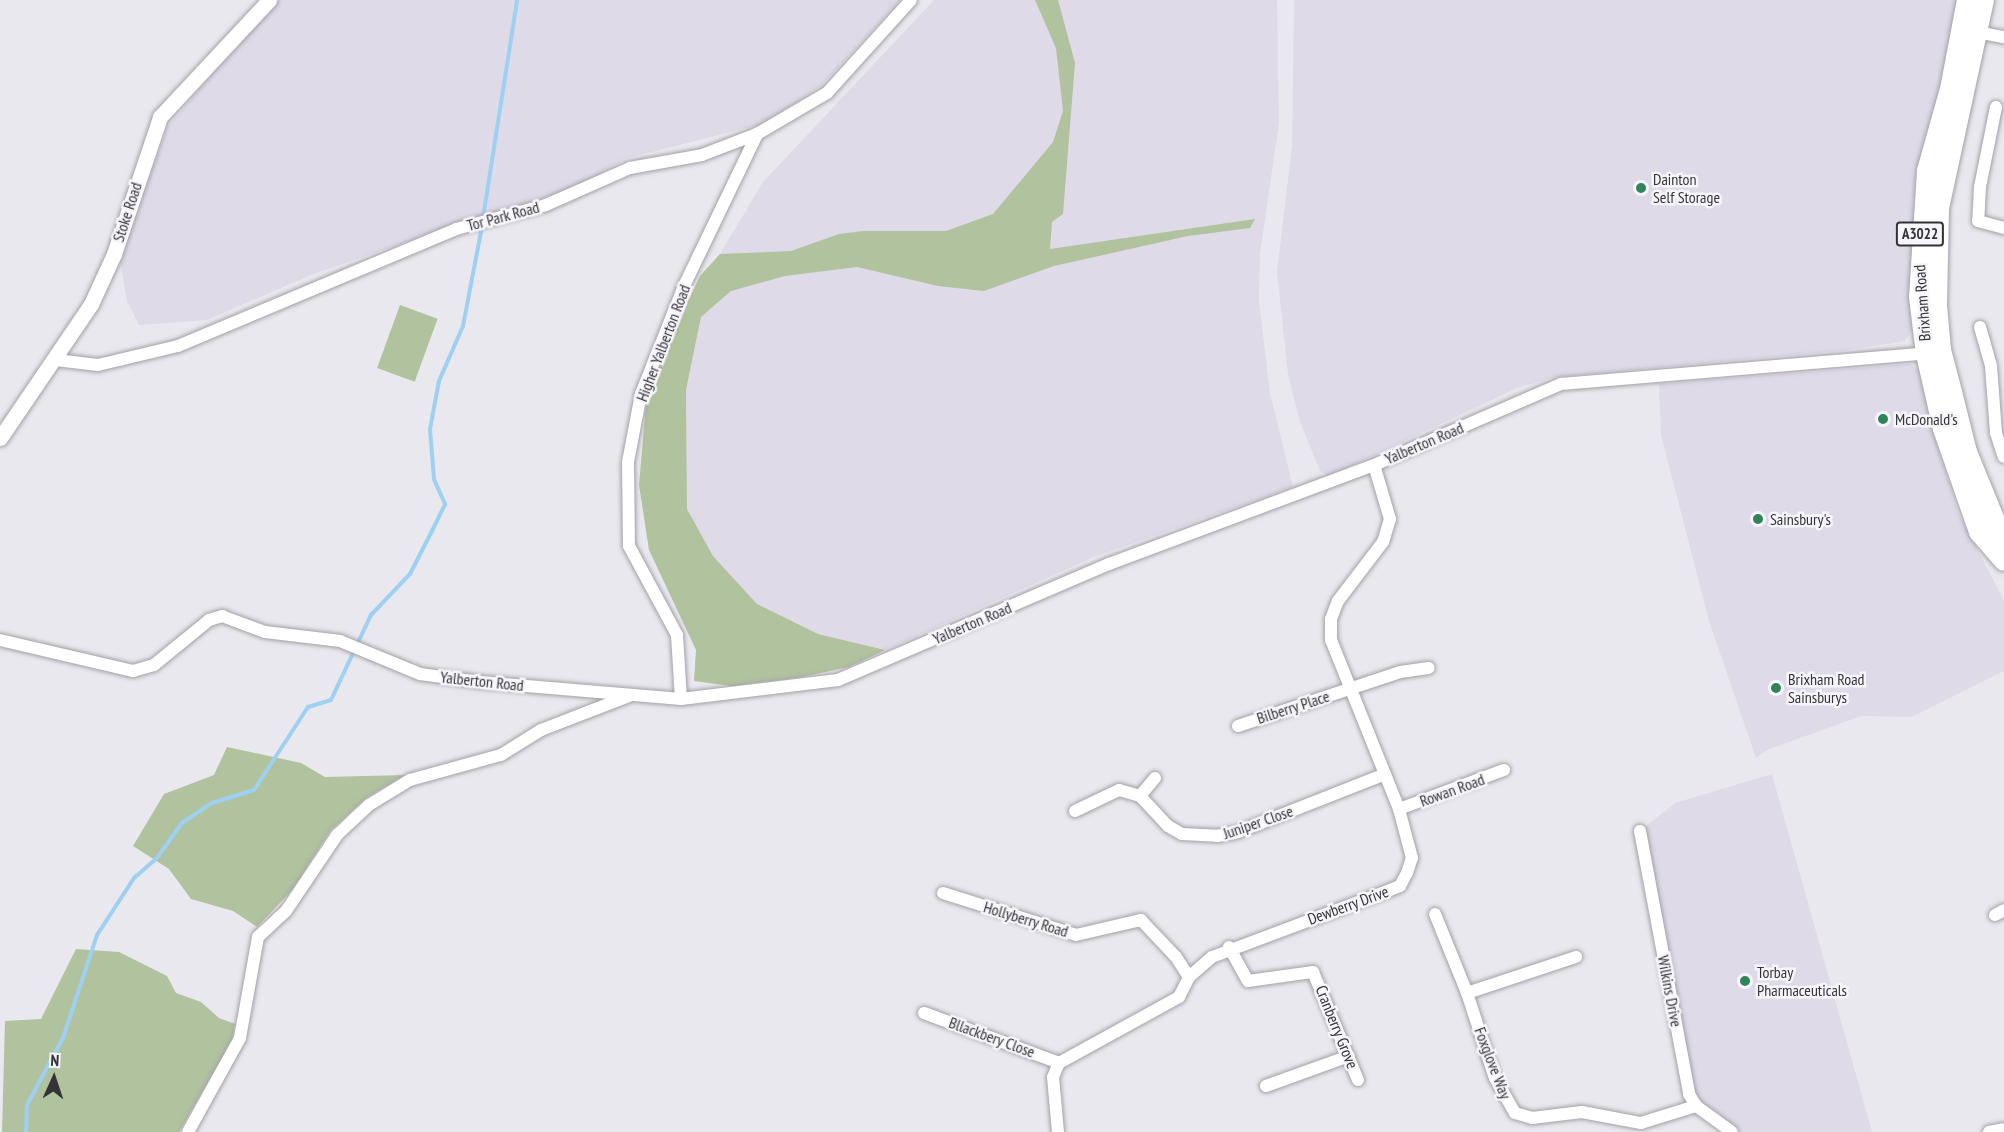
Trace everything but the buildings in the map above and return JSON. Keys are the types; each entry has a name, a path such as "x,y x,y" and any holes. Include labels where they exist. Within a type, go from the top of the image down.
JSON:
{"main road":[{"name":"Brixham Road","path":"1967,0 1970,31"},
{"name":"Brixham Road","path":"1983,0 1970,31 1922,200 1919,297 1934,352 1943,429 1979,532 2003,559"}],"street":[{"name":"Stoke Road","path":"0,438 56,360 91,304 114,254 160,117 269,0"},
{"name":"Tor Park Road","path":"56,360 98,365 178,346 470,225 546,205 630,168 702,155 757,134 827,93 911,0"},
{"path":"1970,31 2004,37"},
{"path":"1996,107 1980,187 1978,221 2004,228"},
{"name":"Higher Yalberton Road","path":"681,699 677,635 628,546 628,462 641,394 684,286 757,134"},
{"path":"1980,327 1991,366 1996,433 2004,457"},
{"name":"Yalberton Road","path":"0,640 133,671 154,665 209,620 222,616 265,632 340,641 370,656 420,674 479,682 681,699 838,680 1109,564 1374,465 1561,384 1934,352"},
{"name":"Dewberry Drive","path":"1059,1063 1179,997 1189,977 1229,947 1400,886 1413,858 1399,809 1348,689 1331,640 1331,619 1338,601 1383,542 1390,519 1374,465"},
{"name":"Bilberry Place","path":"1238,726 1400,672 1429,668"},
{"path":"188,1132 240,1038 258,937 286,911 337,835 369,805 410,780 501,755 541,730 634,694"},
{"name":"Rowan Road","path":"1399,809 1504,770"},
{"name":"Juniper Close","path":"1140,796 1168,826 1182,834 1217,836 1238,832 1385,774"},
{"path":"1075,811 1119,790 1140,796 1155,778"},
{"name":"Wilkins Drive","path":"1640,831 1684,1073 1696,1106"},
{"name":"Hollyberry Road","path":"943,893 1076,934 1141,920 1176,957 1189,977"},
{"name":"Foxglove Way","path":"1435,914 1467,993 1495,1078 1515,1113 1532,1118 1582,1112 1642,1128"},
{"name":"Cranberry Grove","path":"1229,947 1248,981 1313,972 1358,1080"},
{"path":"1467,993 1576,957"},
{"name":"Bllackbery Close","path":"924,1013 1059,1063"},
{"path":"1266,1086 1348,1056"},
{"path":"1058,1132 1053,1077 1059,1063"},
{"path":"1642,1128 1696,1106 1732,1132"},
{"path":"1989,1132 2004,1129"}],"shaded area":[{"path":"273,0 900,0 823,84 766,123 624,159 578,187 469,220 311,275 207,320 139,325 127,301 119,255 168,127"},
{"path":"934,0 1277,0 1279,123 1260,254 1259,301 1270,393 1293,487 1094,557 885,650 818,634 778,616 757,604 713,556 687,509 686,390 701,317 731,291 720,254 763,182"},
{"path":"1294,0 1957,0 1912,296 1913,329 1905,341 1848,350 1555,377 1517,388 1330,476 1320,471 1300,422 1288,374 1277,272 1292,146"},
{"path":"1910,364 1924,373 1933,431 1959,515 2004,600 2004,671 1912,717 1861,716 1767,750 1756,758 1709,621 1661,435 1659,384"},
{"path":"1772,774 1872,1132 1732,1132 1696,1106 1640,831 1675,803"}],"green space":[{"path":"1035,0 1058,0 1075,63 1063,214 1052,222 1050,249 1255,219 1250,228 1188,236 1054,266 984,291 938,286 857,267 785,276 731,291 701,317 686,390 687,509 713,556 757,604 818,634 885,650 849,667 797,678 731,686 694,681 696,650 649,550 639,485 646,404 666,348 700,276 720,254 791,251 839,234 863,231 946,231 993,214 1053,142 1063,111 1056,48"},
{"path":"400,305 438,319 415,382 377,368"},
{"path":"227,747 301,763 325,777 405,775 366,798 330,831 293,889 257,927 233,911 191,899 169,869 133,846 164,794 214,775"},
{"path":"76,949 119,952 167,976 176,993 201,1002 219,1018 235,1024 232,1040 179,1132 2,1132 5,1021 41,1019"}],"waterway":[{"path":"483,218 517,0"},
{"path":"26,1132 27,1105 63,1038 97,935 134,878 157,858 182,823 212,803 254,790 308,707 331,700 371,615 410,574 432,531 445,504 434,479 430,429 439,381 463,326 482,226"}],"place":[{"name":"Dainton Self Storage","path":"1641,188"},
{"name":"McDonald's","path":"1883,419"},
{"name":"Sainsbury's","path":"1758,519"},
{"name":"Brixham Road Sainsburys","path":"1776,688"},
{"name":"Torbay Pharmaceuticals","path":"1745,981"}]}
